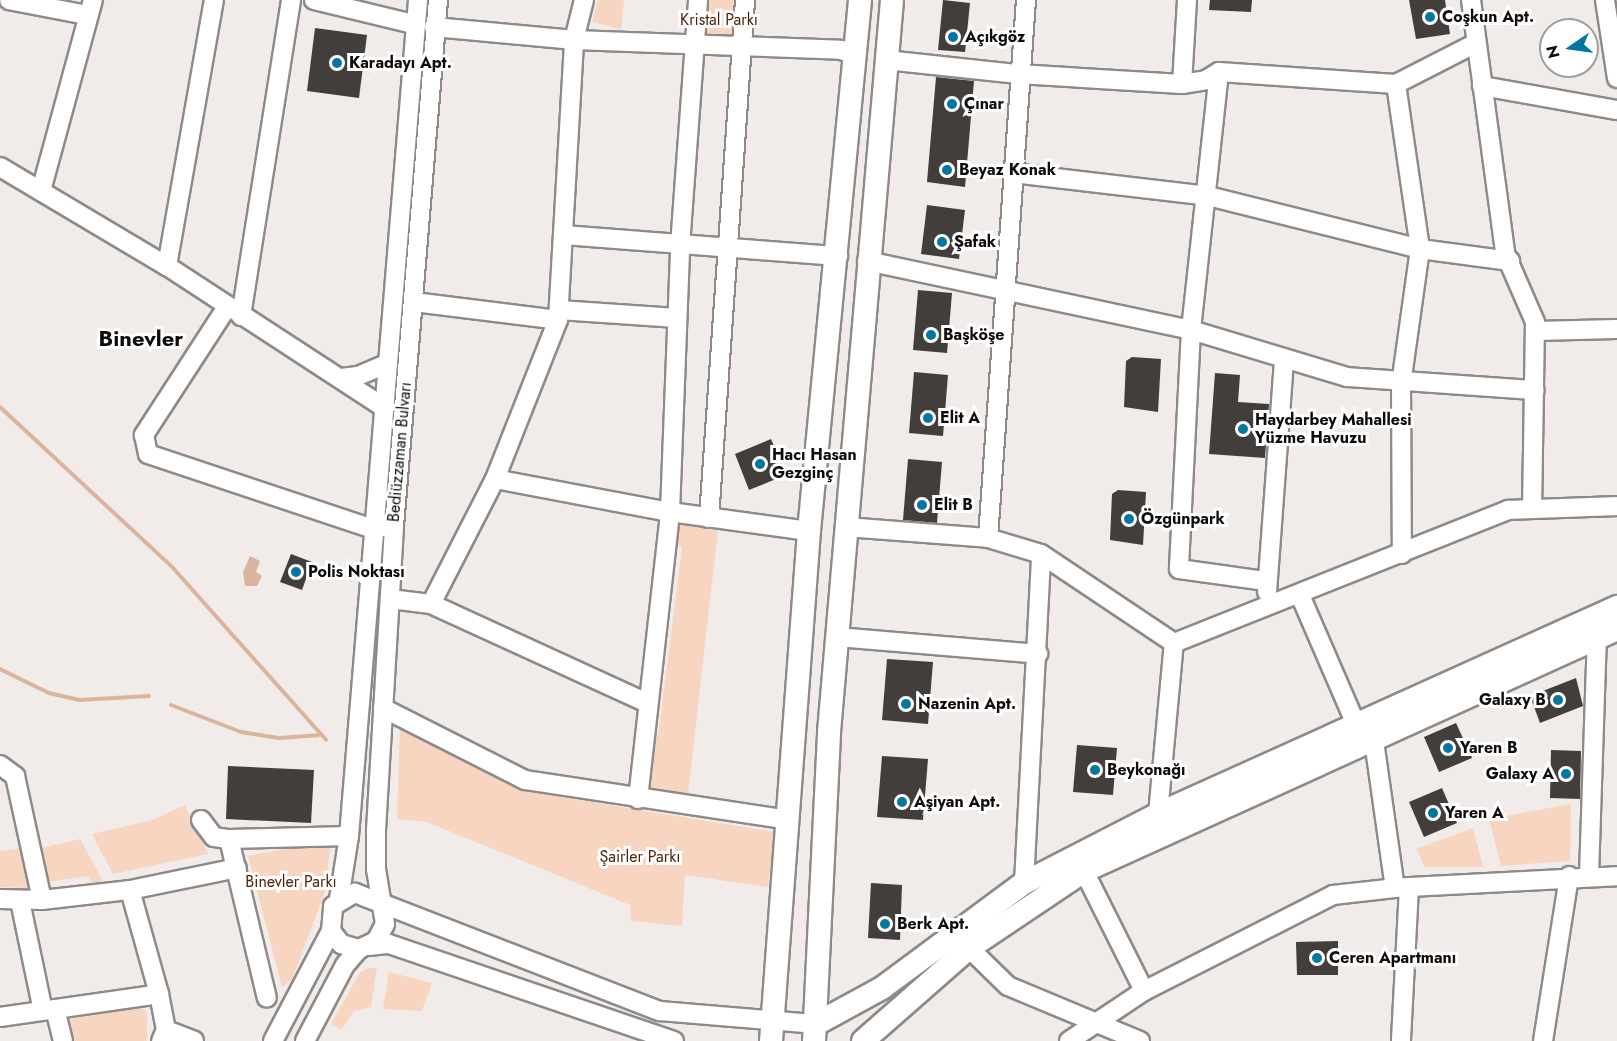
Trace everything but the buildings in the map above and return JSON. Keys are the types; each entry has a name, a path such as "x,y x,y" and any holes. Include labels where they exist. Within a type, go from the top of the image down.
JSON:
{"main road":[{"path":"772,1031 808,531 838,256 860,0"},
{"path":"815,1032 837,637 867,261 892,0"},
{"path":"815,1032 849,1010 1024,883 1158,814 1354,722 1617,607"},
{"path":"863,1041 969,948 1084,871 1607,634"},
{"path":"818,978 828,1001 849,1010"}],"street":[{"path":"9,0 90,8 41,191"},
{"path":"167,266 214,0"},
{"path":"291,0 234,311 144,435 147,454 371,528 394,526"},
{"path":"314,0 413,24"},
{"name":"Bediüzzaman Bulvarı","path":"339,899 349,836 371,528 413,24 418,0"},
{"name":"Bediüzzaman Bulvarı","path":"380,905 376,830 394,526 438,0"},
{"path":"431,604 495,479 558,315 574,40 584,0"},
{"path":"638,800 645,702 670,512 680,246 698,0"},
{"path":"709,518 745,0"},
{"path":"988,538 1007,292 1018,74 1026,0"},
{"path":"1182,84 1187,0"},
{"path":"1471,0 1509,261 1535,330 1532,506"},
{"path":"1605,0 1617,78"},
{"path":"434,27 574,40 841,50 855,55"},
{"path":"886,60 1018,74 1182,84 1206,80 1220,72 1396,84 1476,43"},
{"path":"1220,72 1209,196 1191,330 1179,569 1266,581"},
{"path":"1396,84 1420,249 1401,384 1402,554"},
{"path":"1482,86 1617,110"},
{"path":"0,167 167,266 382,406"},
{"path":"1013,173 1209,196 1420,249 1509,261"},
{"path":"563,234 680,246 838,256"},
{"path":"867,261 1191,330 1347,377 1401,384 1534,390"},
{"path":"414,302 558,315 677,318"},
{"path":"1535,330 1617,329"},
{"path":"1269,606 1266,581 1284,359"},
{"path":"341,378 358,376 386,364"},
{"path":"495,479 670,512 808,531"},
{"path":"1174,643 1300,595 1508,510 1532,506 1617,506"},
{"path":"846,527 988,538 1041,554 1174,643"},
{"path":"1024,883 1038,654 1041,554"},
{"path":"1300,595 1354,722"},
{"path":"390,600 431,604 645,702"},
{"path":"1589,875 1607,634"},
{"path":"837,637 1038,654"},
{"path":"1158,814 1174,643"},
{"path":"383,708 525,780 638,800 788,820"},
{"path":"1374,741 1402,888 1401,1041"},
{"path":"0,765 15,776 42,900"},
{"path":"201,820 214,837 229,839 349,836"},
{"path":"229,839 267,998"},
{"path":"0,898 20,901 42,900 130,890 237,868"},
{"path":"1084,871 1144,991"},
{"path":"1069,1041 1095,1020 1144,991 1333,895 1569,876 1617,876"},
{"path":"1543,1041 1569,876"},
{"path":"130,890 159,994 163,1036 194,1041"},
{"path":"273,1041 331,930 330,914 339,899 364,894 380,905 660,1011 772,1031 815,1032"},
{"path":"20,901 49,1010 63,1041"},
{"path":"305,1041 345,965 385,924 380,905"},
{"path":"331,930 341,944 364,948 389,944 638,1036 674,1041"},
{"path":"969,948 1008,986 1095,1020 1140,1041"},
{"path":"0,1017 159,994"}],"green space":[{"path":"598,0 624,0 621,29 592,22"},
{"name":"Kristal Parkı","path":"704,0 738,0 733,44 702,41"},
{"path":"678,523 718,531 688,795 657,792 649,785 650,739 658,736 682,548 674,540"},
{"name":"Şairler Parkı","path":"400,725 523,791 775,832 768,887 685,875 682,926 631,921 630,905 427,822 397,819"},
{"path":"1571,804 1570,861 1501,866 1489,819"},
{"path":"185,805 208,854 113,874 92,834 152,820"},
{"path":"1473,828 1483,867 1425,867 1416,849"},
{"path":"80,839 103,881 92,885 88,876 45,882 37,849"},
{"name":"Binevler Parkı","path":"331,840 325,892 292,980 282,987 248,856"},
{"path":"23,848 30,888 0,887 0,851"},
{"path":"368,968 377,968 371,1007 354,1011 341,1030 331,1024 360,972"},
{"path":"389,972 432,983 422,1011 383,1009"},
{"path":"139,1007 147,1012 147,1041 71,1041 66,1020"}],"shaded area":[{"path":"250,556 260,561 256,572 262,576 257,586 245,586 243,572"}],"waterway":[{"path":"0,407 173,568 326,740"},
{"path":"0,669 49,693 79,700 149,696"},
{"path":"171,705 241,732 279,738 318,735"}],"place":[{"name":"Coşkun Apt.","path":"1430,17"},
{"name":"Açıkgöz","path":"953,37"},
{"name":"Karadayı Apt.","path":"337,63"},
{"name":"Çınar","path":"952,104"},
{"name":"Beyaz Konak","path":"947,170"},
{"name":"Şafak","path":"942,242"},
{"name":"Başköşe","path":"931,335"},
{"name":"Elit A","path":"928,418"},
{"name":"Haydarbey Mahallesi Yüzme Havuzu","path":"1243,429"},
{"name":"Hacı Hasan Gezginç","path":"760,464"},
{"name":"Elit B","path":"922,505"},
{"name":"Özgünpark","path":"1129,519"},
{"name":"Polis Noktası","path":"296,572"},
{"name":"Galaxy B","path":"1558,700"},
{"name":"Nazenin Apt.","path":"906,704"},
{"name":"Yaren B","path":"1448,748"},
{"name":"Beykonağı","path":"1095,770"},
{"name":"Galaxy A","path":"1566,774"},
{"name":"Aşiyan Apt.","path":"902,802"},
{"name":"Yaren A","path":"1433,813"},
{"name":"Berk Apt.","path":"885,924"},
{"name":"Ceren Apartmanı","path":"1317,958"}],"district":[{"name":"Binevler","path":"141,339"}]}
